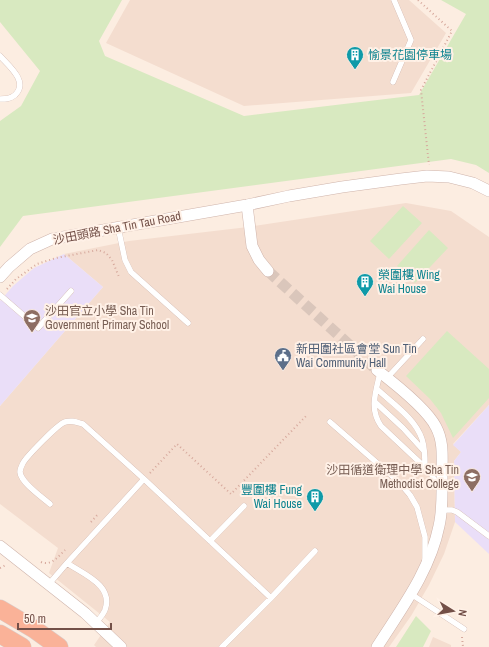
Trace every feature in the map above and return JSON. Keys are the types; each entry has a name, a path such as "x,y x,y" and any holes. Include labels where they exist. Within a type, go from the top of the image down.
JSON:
{"highway":[{"path":"1,609 34,629 59,647"},
{"path":"0,634 22,647"}],"street":[{"name":"沙田頭路 Sha Tin Tau Road","path":"0,277 30,249 52,239 342,187 427,176 449,177 473,183 489,191"},
{"path":"247,205 252,246 259,260 268,271"},
{"path":"377,647 425,569 434,547 440,525 442,510 442,442 437,428 431,418 423,410 382,374"},
{"path":"0,546 96,623 121,647"}],"lane":[{"path":"394,0 411,40 394,82"},
{"path":"0,56 16,74 20,86 18,92 13,97 0,99"},
{"path":"118,227 125,260 131,272 188,324"},
{"path":"0,295 38,328 71,291"},
{"path":"423,339 382,374 377,389 374,410 376,418 381,426 430,472 442,494"},
{"path":"377,389 411,420 418,430 422,440 425,467"},
{"path":"375,402 403,428 424,452"},
{"path":"50,504 26,483 20,472 23,462 57,426 64,422 74,420 83,424 144,479 271,598"},
{"path":"330,422 399,482 410,495 417,507 425,537 425,569"},
{"path":"49,584 144,479"},
{"path":"210,541 244,506"},
{"path":"442,510 452,510 457,512 489,536"},
{"path":"222,647 315,551"},
{"path":"67,563 100,584 105,592 107,602 105,611 96,623"},
{"path":"411,594 464,630"}],"path":[{"path":"418,0 452,31 421,90 429,166"},
{"path":"0,295 16,279 37,264 56,258 98,250 106,253 112,260 119,277"},
{"path":"144,479 177,444 231,494 307,415"},
{"path":"89,524 99,513"},
{"path":"37,561 46,564 55,560 70,546"},
{"path":"0,568 5,566"}],"shaded area":[{"path":"130,0 409,0 446,33 411,93 244,106 106,43"},
{"path":"406,203 451,211 489,237 489,405 453,444 461,452 454,461 455,522 444,554 429,585 411,616 389,647 96,647 94,645 110,622 49,573 58,548 0,504 0,406 103,287 64,254 129,241 248,227"},
{"name":"沙田官立小學 Sha Tin Government Primary School","path":"64,254 103,287 0,406 0,301 13,286 34,268"},
{"name":"沙田循道衛理中學 Sha Tin Methodist College","path":"489,405 489,554 455,522 454,461 461,452 453,445"},
{"path":"433,637 451,645 451,647 429,647"}],"green space":[{"path":"0,0 122,0 99,41 105,56 244,116 419,95 466,14 441,0 489,0 489,173 476,165 451,159 23,216 0,247 0,121 21,106 40,71 0,22"},
{"path":"403,206 422,223 389,259 370,241"},
{"path":"429,230 448,248 415,283 397,266"},
{"path":"447,331 489,369 489,398 453,438 441,413 430,399 406,376"},
{"path":"416,616 431,631 423,647 396,647"}],"tunnel":[{"path":"268,271 377,370"}],"place":[{"name":"愉景花園停車場","path":"355,70"},
{"name":"榮圍樓 Wing Wai House","path":"365,297"},
{"name":"沙田官立小學 Sha Tin Government Primary School","path":"32,333"},
{"name":"新田圍社區會堂 Sun Tin Wai Community Hall","path":"283,371"},
{"name":"沙田循道衛理中學 Sha Tin Methodist College","path":"472,492"},
{"name":"豐圍樓 Fung Wai House","path":"315,512"}]}
